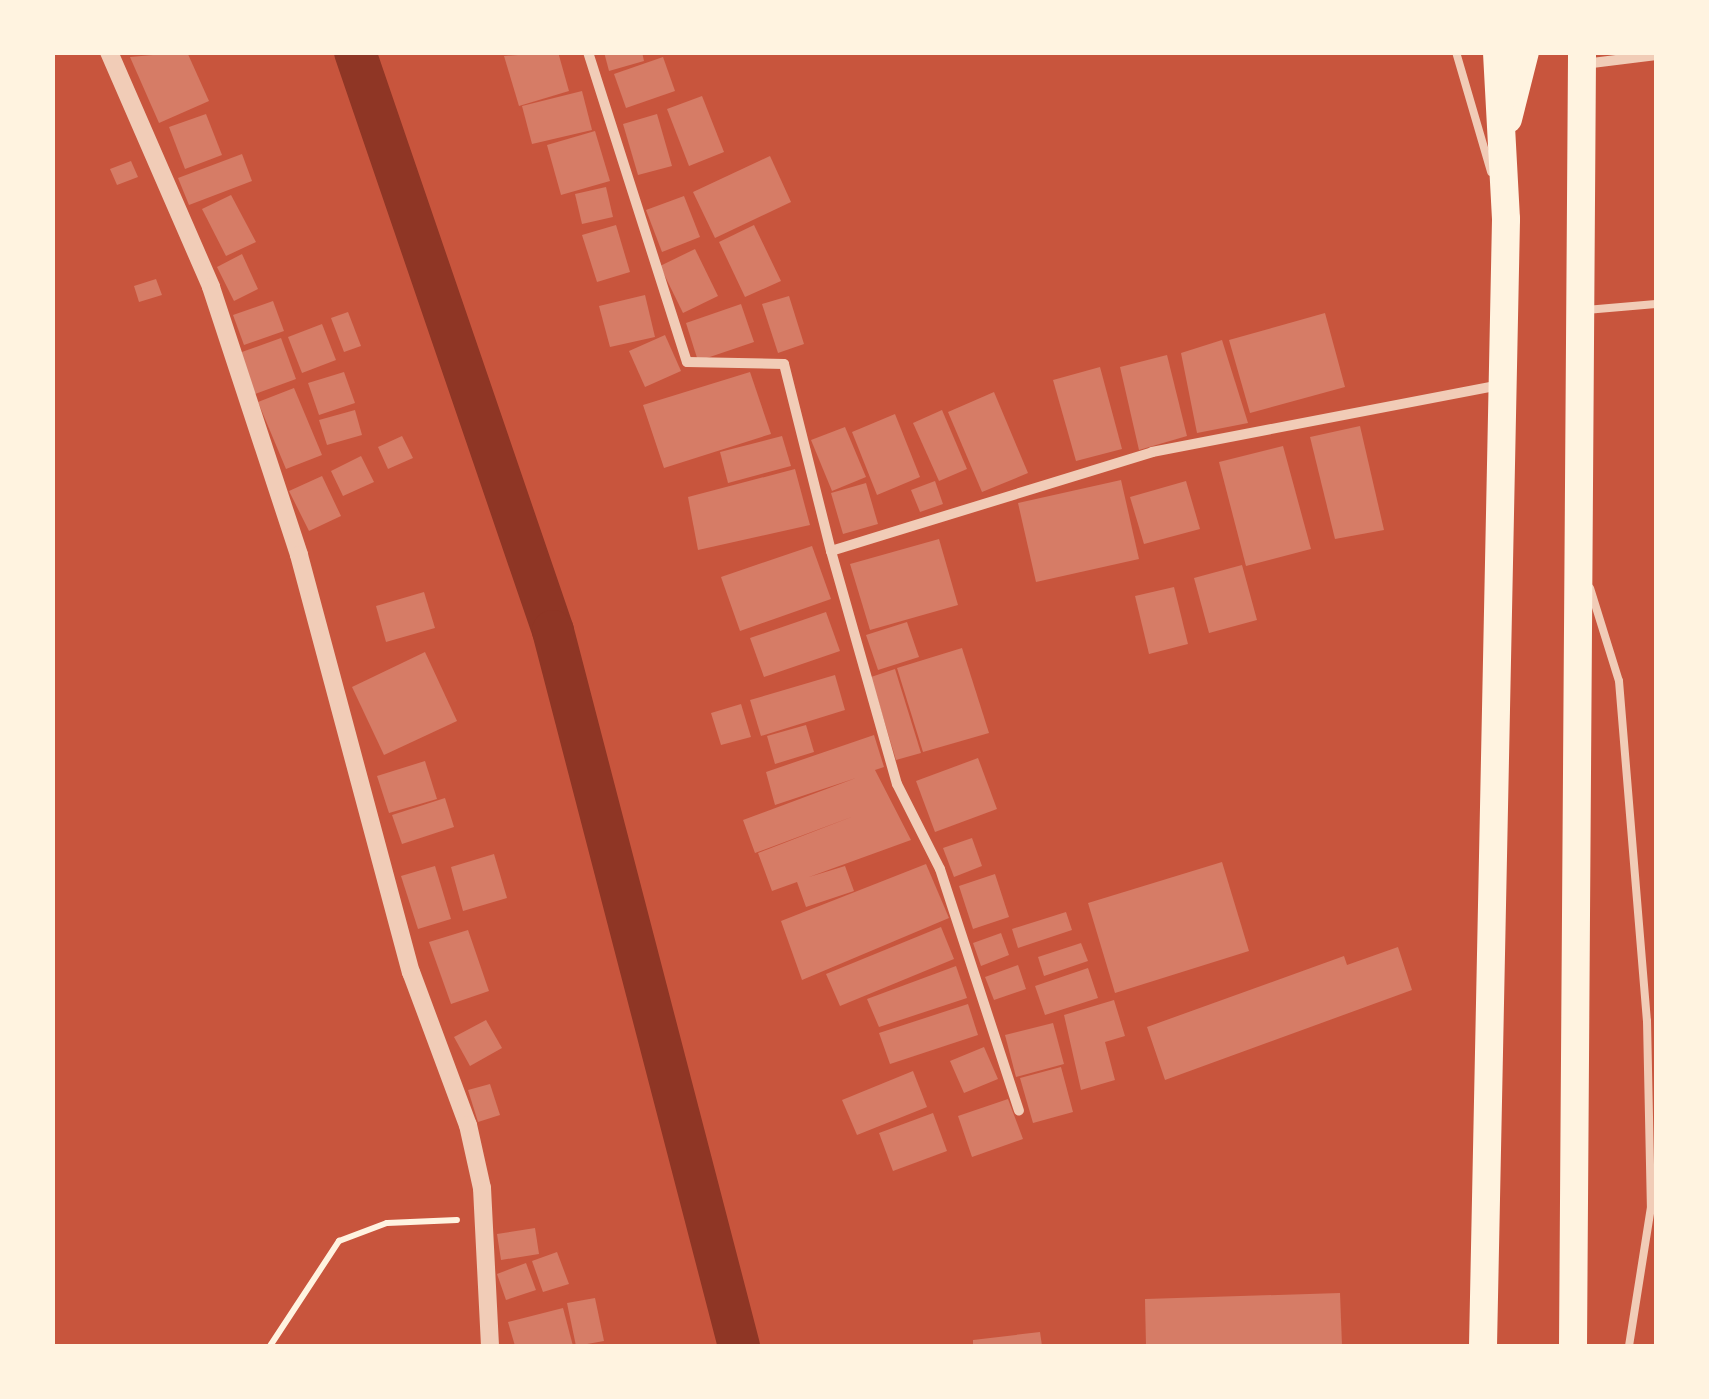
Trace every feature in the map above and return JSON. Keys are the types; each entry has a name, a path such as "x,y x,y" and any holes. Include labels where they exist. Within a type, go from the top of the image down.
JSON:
{"highway":[{"path":"1483,1346 1496,386 1506,219 1496,52"},
{"path":"1502,144 1525,52"},
{"path":"1573,1346 1583,58"}],"street":[{"path":"109,52 212,287 300,555 432,1044 468,1125 482,1188 478,1220 490,1346"},
{"path":"588,52 687,362 784,364 831,551 897,784 940,869 1019,1110"},
{"path":"1583,58 1656,55"},
{"path":"831,551 1152,452 1496,386"}],"lane":[{"path":"1456,52 1506,219"},
{"path":"1582,310 1656,304"},
{"path":"1582,565 1619,681 1647,1021 1652,1207 1629,1346"}],"path":[{"path":"270,1346 340,1241 387,1223 478,1220"}],"building":[{"path":"187,52 209,101 159,123 130,57"},
{"path":"558,52 569,91 519,106 504,56"},
{"path":"604,52 642,52 644,61 609,71"},
{"path":"663,57 675,91 626,108 614,74"},
{"path":"582,91 592,130 532,144 522,106"},
{"path":"702,96 724,152 689,166 667,109"},
{"path":"206,114 222,155 185,169 169,127"},
{"path":"657,114 672,166 638,175 623,124"},
{"path":"595,131 610,181 561,195 547,145"},
{"path":"242,154 252,181 189,205 178,178"},
{"path":"770,156 791,202 715,238 693,192"},
{"path":"131,161 138,177 117,185 110,169"},
{"path":"606,187 613,217 582,224 575,194"},
{"path":"231,195 256,242 226,256 202,209"},
{"path":"684,196 700,237 662,252 646,210"},
{"path":"616,225 630,272 597,282 582,235"},
{"path":"754,225 781,281 745,297 719,242"},
{"path":"695,249 718,296 683,313 660,266"},
{"path":"242,254 258,289 234,301 217,267"},
{"path":"156,279 162,295 139,302 134,286"},
{"path":"645,295 655,337 610,347 599,306"},
{"path":"789,296 804,344 778,353 762,304"},
{"path":"273,301 284,331 244,345 233,315"},
{"path":"741,304 754,342 698,361 686,323"},
{"path":"348,312 361,346 344,352 331,318"},
{"path":"1325,313 1345,387 1250,413 1229,340"},
{"path":"322,324 336,360 302,373 288,337"},
{"path":"665,335 681,371 645,387 629,351"},
{"path":"281,338 296,379 255,394 239,353"},
{"path":"1222,340 1248,423 1197,433 1181,353"},
{"path":"1167,355 1187,436 1139,450 1120,367"},
{"path":"1100,367 1122,449 1076,461 1053,380"},
{"path":"344,372 355,403 319,415 308,383"},
{"path":"750,372 771,434 664,468 643,405"},
{"path":"294,388 322,455 286,469 258,402"},
{"path":"994,392 1028,473 982,492 948,412"},
{"path":"355,410 362,435 327,445 319,420"},
{"path":"942,410 967,469 939,481 913,423"},
{"path":"895,414 920,477 877,495 852,432"},
{"path":"1360,426 1384,530 1335,539 1310,437"},
{"path":"845,427 866,477 832,491 811,440"},
{"path":"402,436 413,458 388,469 378,447"},
{"path":"782,436 791,466 728,483 720,452"},
{"path":"1283,446 1311,549 1246,566 1219,462"},
{"path":"361,456 374,482 343,496 331,471"},
{"path":"795,469 810,525 698,550 688,497"},
{"path":"322,476 341,516 309,531 289,491"},
{"path":"1121,480 1139,559 1036,582 1018,503"},
{"path":"935,481 943,504 920,512 911,490"},
{"path":"1186,481 1200,529 1144,544 1130,497"},
{"path":"866,483 878,524 843,534 831,493"},
{"path":"939,539 958,605 870,630 850,564"},
{"path":"812,546 831,599 740,631 721,577"},
{"path":"1242,565 1257,620 1209,633 1194,578"},
{"path":"1174,587 1188,644 1149,654 1135,596"},
{"path":"424,592 435,628 386,642 376,606"},
{"path":"826,612 840,651 764,677 750,638"},
{"path":"907,622 919,657 878,670 866,635"},
{"path":"962,648 989,733 923,752 897,668"},
{"path":"425,652 457,721 384,755 352,687"},
{"path":"895,669 921,753 896,760 871,677"},
{"path":"835,675 845,710 761,736 750,700"},
{"path":"741,704 751,737 721,745 711,713"},
{"path":"806,725 814,752 775,764 767,736"},
{"path":"874,735 884,767 875,770 911,840 809,877 845,866 854,891 806,907 797,882 772,891 758,853 854,816 755,853 743,820 856,778 775,805 766,772"},
{"path":"978,758 997,809 935,832 916,781"},
{"path":"425,761 437,799 389,813 377,776"},
{"path":"445,798 454,827 402,844 392,815"},
{"path":"972,838 982,866 954,877 943,848"},
{"path":"494,854 507,898 463,911 451,867"},
{"path":"1222,862 1249,951 1115,993 1088,903"},
{"path":"926,864 949,918 802,980 781,921"},
{"path":"435,866 451,919 418,929 401,876"},
{"path":"995,874 1009,917 973,929 959,886"},
{"path":"1066,912 1072,930 1018,948 1012,929"},
{"path":"941,927 954,959 840,1006 826,974"},
{"path":"468,930 489,991 451,1004 429,942"},
{"path":"1001,933 1009,955 981,966 973,943"},
{"path":"1081,943 1088,961 1044,976 1038,957"},
{"path":"1398,947 1412,990 1165,1080 1147,1027 1344,956 1347,965"},
{"path":"1018,965 1026,989 994,1000 985,977"},
{"path":"956,966 967,998 879,1027 867,999"},
{"path":"1088,968 1098,998 1045,1015 1035,986"},
{"path":"1114,1000 1125,1036 1105,1042 1115,1080 1081,1090 1064,1015"},
{"path":"968,1004 978,1035 890,1064 879,1033"},
{"path":"486,1020 502,1048 470,1066 454,1037"},
{"path":"1053,1023 1064,1064 1016,1077 1005,1035"},
{"path":"984,1047 998,1079 964,1093 950,1061"},
{"path":"1061,1067 1073,1112 1033,1123 1020,1078"},
{"path":"913,1071 927,1107 857,1135 842,1100"},
{"path":"490,1084 500,1115 478,1122 468,1090"},
{"path":"1008,1099 1023,1139 972,1157 958,1116"},
{"path":"933,1113 947,1151 893,1171 879,1133"},
{"path":"535,1228 539,1254 501,1260 497,1234"},
{"path":"557,1252 569,1284 543,1292 532,1261"},
{"path":"526,1263 536,1290 506,1300 497,1274"},
{"path":"1340,1293 1342,1346 1146,1346 1145,1299"},
{"path":"595,1298 604,1341 576,1346 567,1303"},
{"path":"563,1308 573,1346 515,1346 508,1322"},
{"path":"1040,1332 1042,1346 973,1346 973,1340"}],"waterway":[{"path":"355,52 553,631 739,1346"}]}
